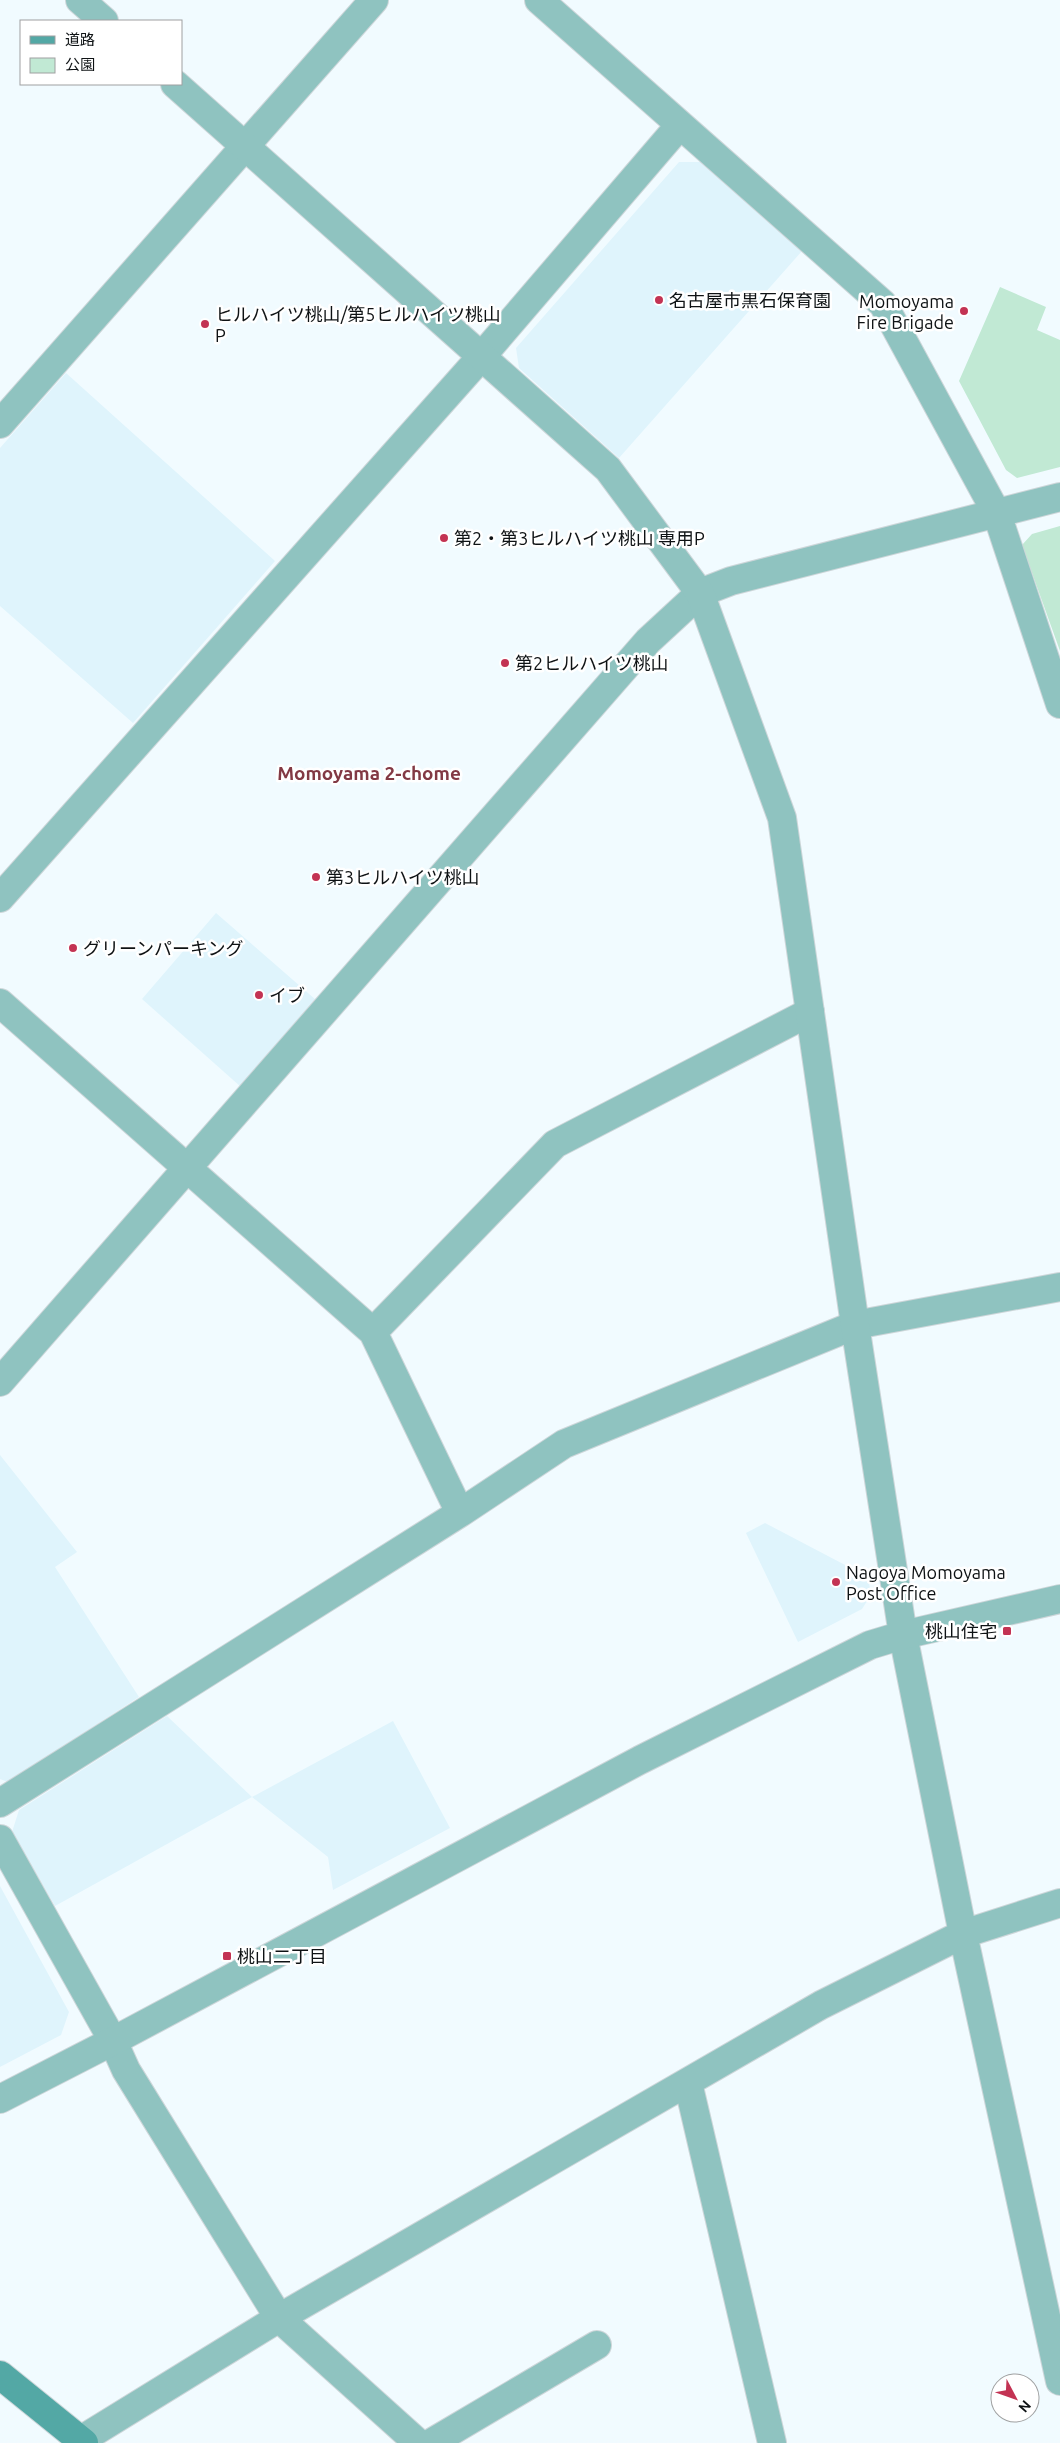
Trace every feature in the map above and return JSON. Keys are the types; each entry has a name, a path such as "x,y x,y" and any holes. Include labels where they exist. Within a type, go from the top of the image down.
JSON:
{"main road":[{"path":"0,2375 82,2442"}],"street":[{"path":"80,0 103,20"},
{"path":"0,424 374,0"},
{"path":"539,0 883,304 997,514 1060,704"},
{"path":"176,85 608,469 700,593 782,818 855,1326 903,1635 963,1934 1060,2381"},
{"path":"0,898 481,358 680,125"},
{"path":"0,1382 648,641 700,593 731,581 1060,497"},
{"path":"0,1003 373,1332 460,1513"},
{"path":"373,1332 555,1144 810,1012"},
{"path":"0,1803 460,1513 564,1444 855,1326 1060,1287"},
{"path":"0,2099 113,2041 640,1760 870,1645 903,1635 1060,1599"},
{"path":"0,1839 113,2041 126,2070 279,2318 418,2443"},
{"path":"82,2442 279,2318 821,2006 963,1934 1060,1904"},
{"path":"688,2083 772,2443"},
{"path":"431,2443 597,2345"}],"shaded area":[{"name":"名古屋市黒石保育園","path":"679,162 702,162 802,251 619,458 519,368 516,348"},
{"path":"66,373 275,561 133,723 0,606 0,448"},
{"path":"216,913 316,1000 241,1087 142,999"},
{"path":"0,1455 77,1552 55,1567 139,1697 8,1782 0,1779"},
{"path":"765,1523 868,1577 871,1595 862,1609 798,1642 746,1533"},
{"path":"167,1716 252,1797 55,1906 12,1832 19,1810"},
{"path":"393,1721 450,1828 333,1890 328,1857 252,1797"},
{"path":"0,1886 69,2012 61,2035 0,2067"}],"green space":[{"path":"1000,287 1046,307 1037,330 1060,340 1060,467 1017,478 1006,470 959,381"},
{"path":"1060,526 1060,651 1022,545 1032,534"}],"place":[{"name":"名古屋市黒石保育園","path":"659,300"},
{"name":"Momoyama Fire Brigade","path":"964,311"},
{"name":"ヒルハイツ桃山/第5ヒルハイツ桃山 P","path":"205,324"},
{"name":"第2・第3ヒルハイツ桃山 専用P","path":"444,538"},
{"name":"第2ヒルハイツ桃山","path":"505,663"},
{"name":"第3ヒルハイツ桃山","path":"316,877"},
{"name":"グリーンパーキング","path":"73,948"},
{"name":"イブ","path":"259,995"},
{"name":"Nagoya Momoyama Post Office","path":"836,1582"},
{"name":"桃山住宅","path":"1007,1631"},
{"name":"桃山二丁目","path":"227,1956"}],"district":[{"name":"Momoyama 2-chome","path":"369,773"}]}
